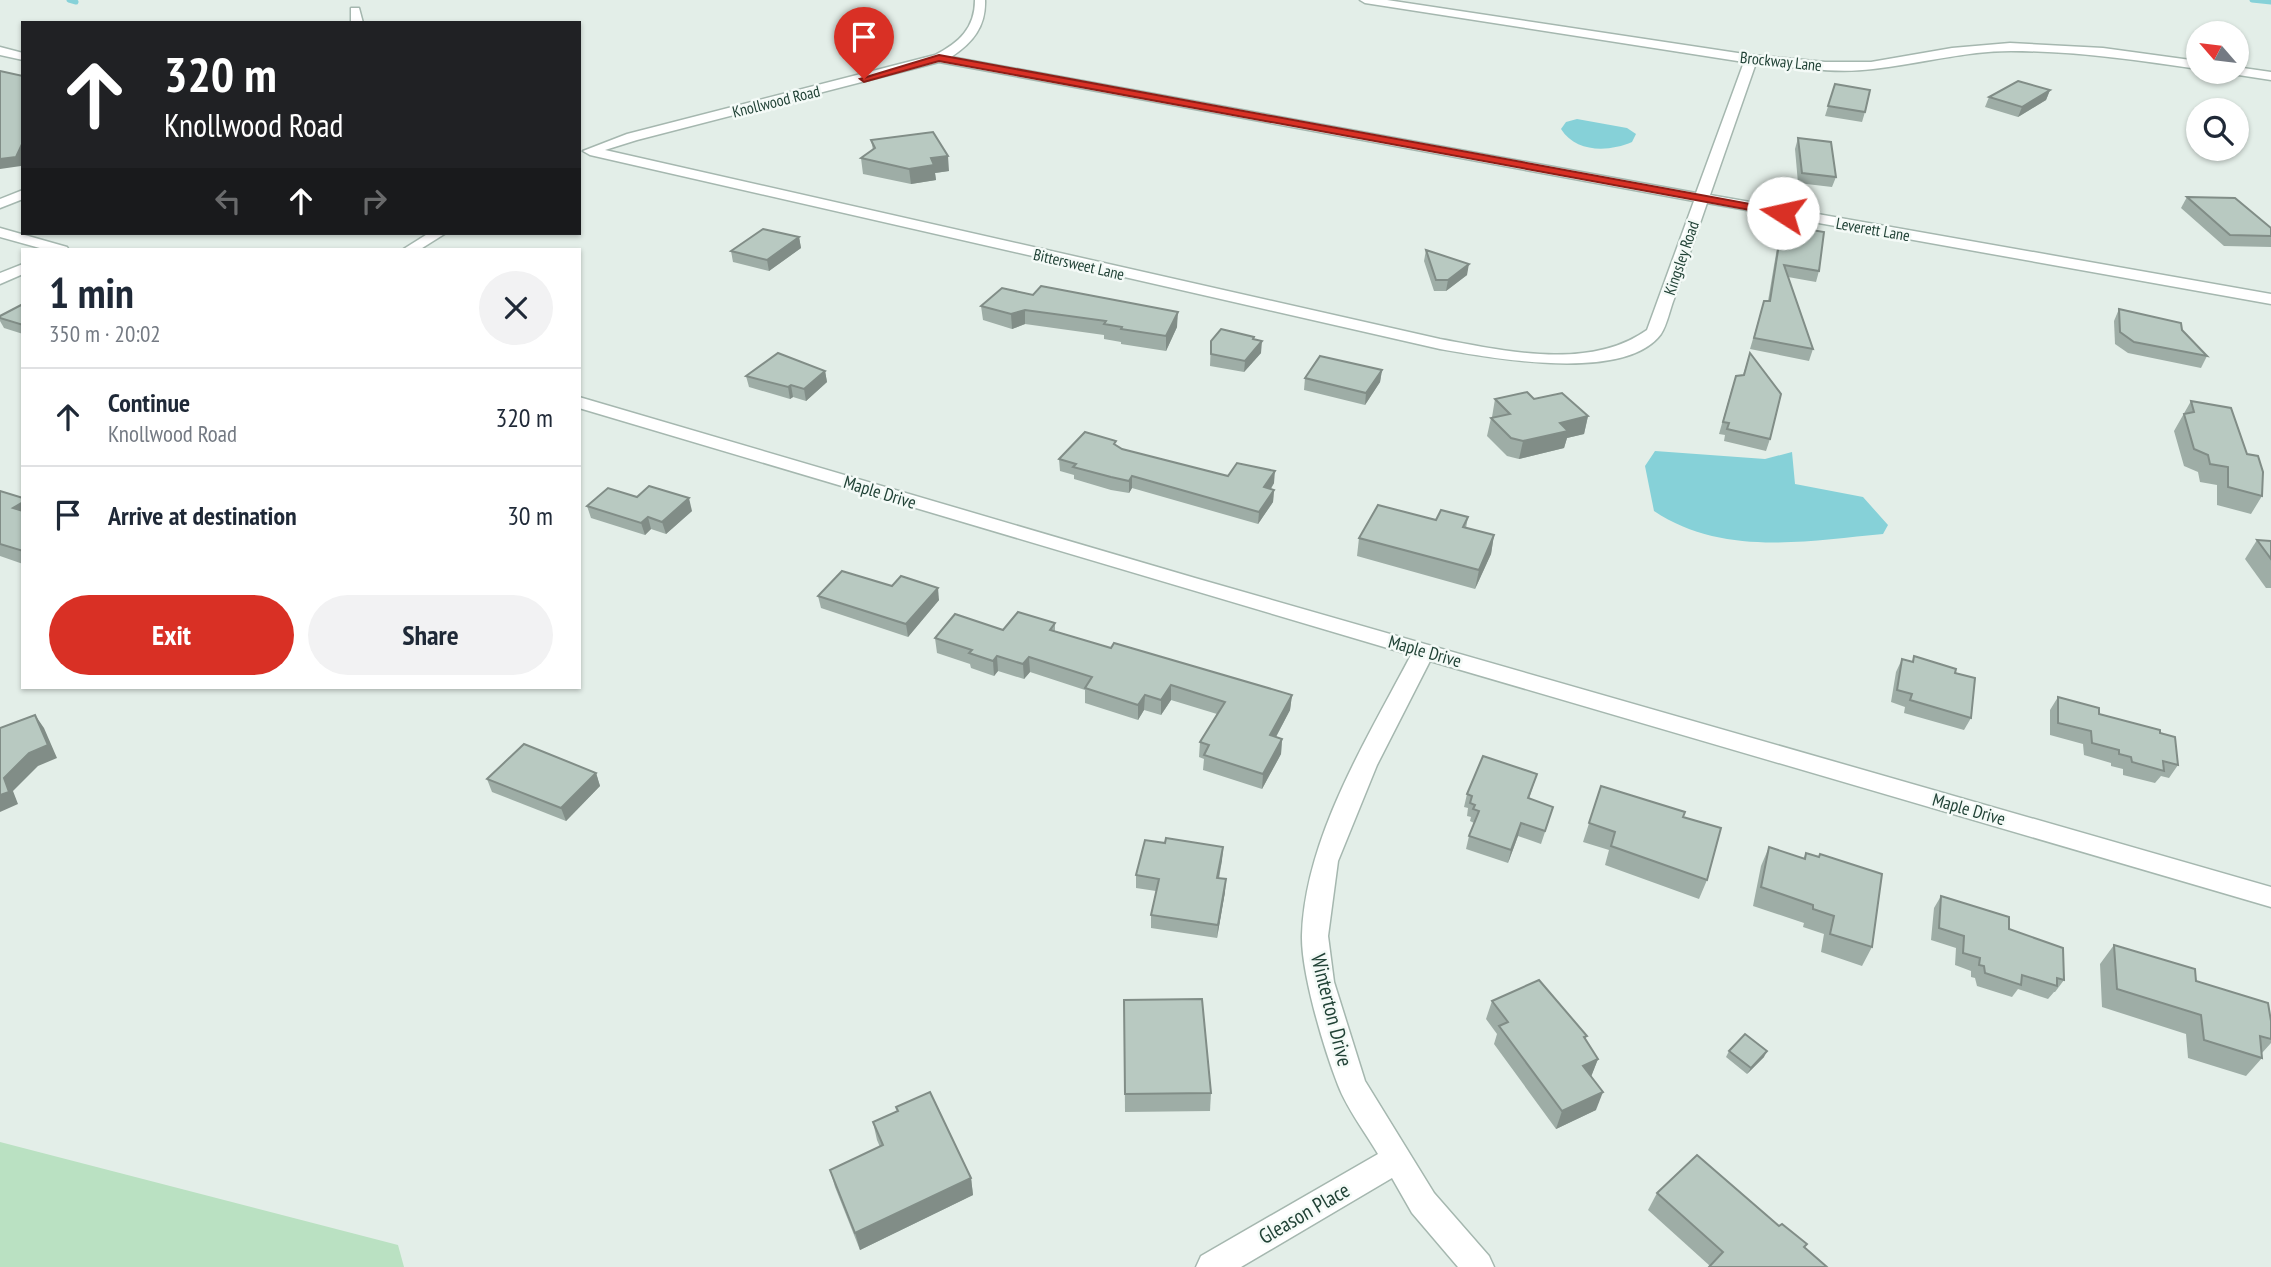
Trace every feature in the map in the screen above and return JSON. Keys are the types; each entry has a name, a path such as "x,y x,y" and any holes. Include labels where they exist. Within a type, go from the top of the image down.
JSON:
{"street":[{"name":"Knollwood Road","path":"585,154 632,137 939,58 969,39 973,33 980,0"},
{"name":"Brockway Lane","path":"1365,0 1402,3 1751,59 1825,66 1871,65 1967,50 2058,48 2186,64"},
{"path":"355,10 358,21"},
{"path":"0,51 21,56"},
{"name":"Leverett Lane","path":"939,58 2271,299"},
{"name":"Kingsley Road","path":"1570,359 1615,353 1634,347 1654,332 1751,59"},
{"path":"2249,73 2271,76"},
{"name":"Bittersweet Lane","path":"585,154 1440,344 1514,358 1570,359"},
{"path":"0,205 21,195"},
{"path":"0,232 54,248"},
{"path":"412,248 435,235"},
{"path":"0,279 21,269"},
{"name":"Maple Drive","path":"581,403 2271,897"},
{"name":"Winterton Drive","path":"1424,651 1365,765 1326,861 1315,936 1321,982 1352,1085 1423,1203 1478,1267"},
{"name":"Gleason Place","path":"1212,1267 1395,1160"}],"green space":[{"path":"0,1142 398,1245 404,1267 0,1267"}],"water":[{"path":"1577,119 1627,128 1636,134 1632,142 1613,148 1584,146 1575,143 1561,129 1566,122"},
{"path":"1655,451 1765,459 1792,452 1795,484 1863,497 1888,525 1883,534 1795,542 1736,540 1708,535 1680,525 1654,511 1645,466"}],"building":[{"path":"0,71 21,76 21,146 16,157 0,159"},
{"path":"2018,81 2050,90 2022,107 1989,97"},
{"path":"1835,84 1870,90 1865,112 1828,106"},
{"path":"933,132 948,156 931,158 934,165 909,169 861,158 875,148 871,140"},
{"path":"1798,138 1831,142 1836,177 1802,173"},
{"path":"2187,197 2235,198 2271,228 2271,236 2230,235"},
{"path":"1782,225 1824,232 1819,271 1784,265 1813,349 1754,338 1764,301 1770,301"},
{"path":"763,229 799,237 767,260 731,251"},
{"path":"1426,250 1469,264 1448,280 1436,280"},
{"path":"1041,286 1178,312 1166,336 1121,329 1122,327 1104,324 1106,321 1025,310 1011,314 981,306 1002,288 1033,295"},
{"path":"21,305 21,324 0,316"},
{"path":"2119,309 2181,323 2182,330 2207,356 2134,342 2120,332"},
{"path":"1221,329 1262,341 1245,361 1211,354 1211,341"},
{"path":"778,353 825,371 804,389 746,376"},
{"path":"1750,353 1781,394 1770,439 1727,429 1729,423 1723,422 1736,376 1744,375"},
{"path":"1320,356 1382,370 1366,393 1305,378"},
{"path":"1527,392 1534,399 1562,393 1588,416 1560,423 1568,431 1523,441 1511,438 1491,418 1510,414 1495,399"},
{"path":"2191,401 2231,408 2247,454 2258,456 2263,472 2262,496 2228,487 2228,467 2210,464 2208,455 2194,449 2184,414 2194,412"},
{"path":"1085,432 1116,441 1114,444 1122,449 1228,476 1237,463 1275,471 1264,487 1274,490 1259,512 1132,476 1129,481 1073,467 1076,464 1059,459"},
{"path":"649,486 689,498 662,522 648,517 641,523 587,506 608,488 637,497"},
{"path":"0,491 21,497 21,503 13,508 21,510 21,550 0,544"},
{"path":"1378,505 1436,520 1441,510 1468,517 1463,527 1494,535 1479,570 1359,538"},
{"path":"2257,540 2271,541 2271,559"},
{"path":"842,571 892,586 901,576 938,588 906,624 818,596"},
{"path":"1018,612 1055,623 1050,630 1111,648 1114,643 1292,695 1270,735 1282,739 1263,774 1204,755 1209,745 1200,742 1225,702 1171,685 1161,700 1145,695 1138,705 1085,688 1092,677 1029,657 1023,664 997,656 993,661 969,653 972,650 935,638 955,614 1003,630"},
{"path":"1914,656 1975,678 1971,718 1910,700 1912,694 1897,690 1902,659 1913,662"},
{"path":"2058,697 2099,708 2099,714 2160,730 2160,733 2175,737 2178,765 2163,761 2164,771 2132,762 2131,757 2119,754 2119,750 2092,743 2091,731 2058,723"},
{"path":"35,715 48,745 29,753 4,778 9,792 0,795 0,728"},
{"path":"524,744 596,773 561,808 487,779"},
{"path":"1483,756 1537,774 1528,798 1553,807 1545,831 1521,823 1511,850 1469,836 1479,811 1473,809 1475,805 1470,803 1472,796 1467,794"},
{"path":"1601,786 1685,812 1683,817 1721,828 1707,880 1611,846 1615,832 1589,823"},
{"path":"1166,838 1223,847 1217,878 1226,879 1218,925 1151,915 1159,879 1136,875 1145,840 1165,843"},
{"path":"1769,847 1805,859 1806,853 1819,857 1820,854 1882,874 1872,947 1830,934 1834,916 1813,909 1813,905 1761,887"},
{"path":"1941,896 2009,917 2009,929 2063,948 2064,980 2057,978 2057,986 2022,975 2021,985 1985,973 1984,966 1979,965 1980,958 1963,953 1964,936 1939,928"},
{"path":"2114,945 2195,969 2196,981 2268,1003 2271,1039 2260,1036 2262,1058 2204,1040 2201,1015 2117,989"},
{"path":"1539,980 1587,1036 1584,1037 1598,1059 1583,1066 1603,1092 1562,1111 1499,1026 1508,1022 1492,1001"},
{"path":"1202,999 1211,1093 1125,1094 1124,1000"},
{"path":"1745,1034 1767,1051 1751,1068 1729,1051"},
{"path":"930,1092 971,1178 855,1233 830,1170 883,1145 873,1122 898,1111 896,1107"},
{"path":"1697,1155 1779,1226 1782,1224 1807,1244 1804,1247 1827,1267 1709,1267 1723,1252 1657,1193"}],"waterway":[{"path":"69,0 76,2"},
{"path":"2252,0 2271,2"}],"route":[{"path":"864,79 939,58 1783,213"}]}
